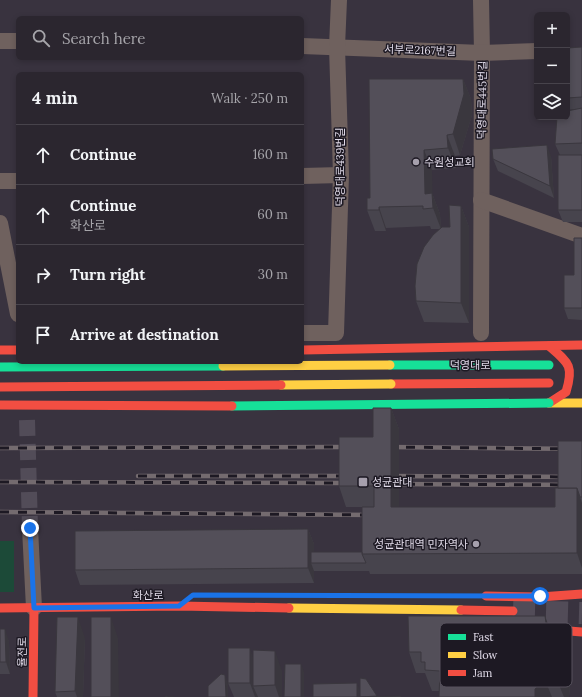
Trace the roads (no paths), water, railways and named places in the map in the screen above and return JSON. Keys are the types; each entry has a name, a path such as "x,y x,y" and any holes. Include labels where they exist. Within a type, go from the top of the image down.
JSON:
{"street":[{"name":"덕영대로439번길","path":"304,333 336,333 341,175 337,47 339,0"},
{"name":"덕영대로445번길","path":"481,0 481,333"},
{"path":"0,41 16,41"},
{"name":"서부로2167번길","path":"304,46 482,53 534,51"},
{"path":"304,176 341,175"},
{"path":"0,181 16,181"},
{"path":"481,200 558,229 582,236"},
{"path":"0,223 16,304"},
{"path":"304,350 582,345"},
{"path":"549,346 566,360 571,375 566,392 549,403"},
{"path":"0,350 16,350"},
{"path":"24,364 27,420"},
{"name":"덕영대로","path":"0,367 390,364 549,365"},
{"name":"덕영대로","path":"0,387 549,382"},
{"path":"0,405 150,407 582,403"},
{"path":"30,528 34,608"},
{"path":"477,596 582,594"},
{"path":"188,615 179,606 193,595"},
{"path":"540,596 552,605"},
{"name":"화산로","path":"0,608 179,606 513,611"},
{"name":"율전로","path":"33,697 34,608"},
{"path":"543,623 551,619"},
{"path":"572,631 582,632"}],"tunnel":[{"path":"27,420 30,528"},
{"path":"513,611 582,613"}],"railway":[{"path":"0,448 350,447"},
{"path":"388,447 582,449"},
{"path":"138,476 350,476"},
{"path":"388,476 582,477"},
{"path":"0,482 350,483"},
{"path":"388,484 582,485"},
{"path":"0,512 374,515"}],"place":[{"name":"수원성교회","path":"416,162"},
{"name":"성균관대","path":"363,482"},
{"name":"성균관대역 민자역사","path":"476,544"}]}
